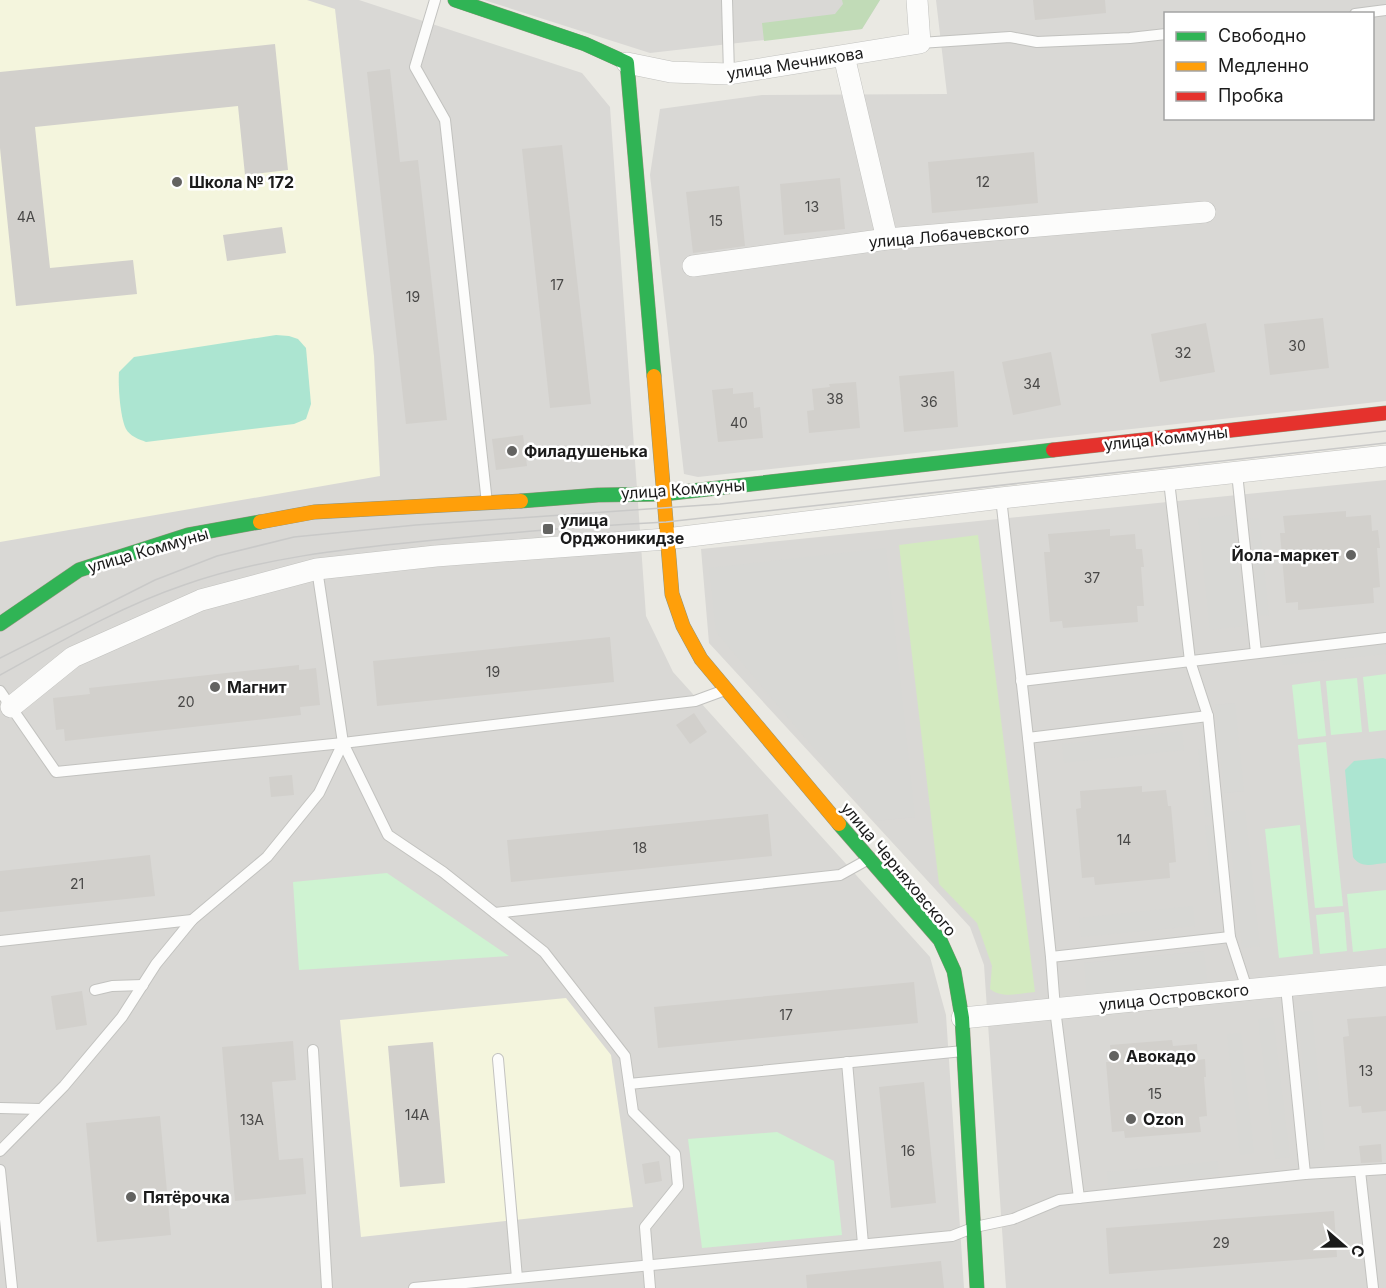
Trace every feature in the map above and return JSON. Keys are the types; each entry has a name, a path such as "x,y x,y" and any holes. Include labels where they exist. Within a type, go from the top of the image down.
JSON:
{"street":[{"path":"456,0 585,44 627,63 666,530"},
{"path":"917,0 921,43"},
{"name":"улица Мечникова","path":"627,63 671,72 729,74 921,43"},
{"path":"844,56 887,240"},
{"name":"улица Лобачевского","path":"693,266 887,240 1205,212"},
{"name":"улица Коммуны","path":"0,624 79,570 188,535 314,512 487,504 598,495 664,494 1386,413"},
{"path":"4,705 73,657 201,600 317,569 666,530 1169,481 1386,456"},
{"name":"улица Черняховского","path":"666,530 672,594 683,626 701,659 940,940 954,971 962,1018 977,1288"},
{"name":"улица Островского","path":"962,1018 1386,976"}],"lane":[{"path":"435,0 415,67 445,120 487,504"},
{"path":"727,0 729,74"},
{"path":"1370,12 1386,10"},
{"path":"921,43 1010,37 1037,42 1164,34"},
{"path":"1237,473 1256,653"},
{"path":"1169,481 1190,661 1208,716 1230,937 1247,989"},
{"path":"1001,498 1055,1008 1079,1198"},
{"path":"317,569 343,743 388,835 443,872 544,952 625,1056 633,1112 675,1155 678,1186 645,1227 650,1288"},
{"path":"1022,681 1386,638"},
{"path":"4,705 56,772 343,743 695,701 727,689"},
{"path":"1028,738 1208,716"},
{"path":"0,1150 64,1086 122,1017 156,964 192,920 267,857 319,793 343,743"},
{"path":"495,913 840,875 869,859"},
{"path":"0,941 192,920"},
{"path":"1051,957 1230,937"},
{"path":"95,990 112,986 142,985"},
{"path":"1286,987 1305,1174"},
{"path":"313,1050 327,1288"},
{"path":"629,1084 963,1051"},
{"path":"498,1059 517,1278"},
{"path":"847,1062 863,1244"},
{"path":"0,1108 40,1109"},
{"path":"414,1288 952,1236 975,1227 1013,1219 1059,1200 1305,1174 1386,1169"},
{"path":"0,1170 12,1288"},
{"path":"1360,1171 1373,1288"}],"shaded area":[{"path":"0,0 359,0 582,73 610,107 646,616 673,672 930,957 946,1015 964,1288 0,1288"},
{"name":"Школа № 172","path":"0,0 307,0 335,9 374,356 380,476 0,542"},
{"path":"484,0 880,0 862,29 650,53"},
{"path":"936,0 1386,0 1386,401 698,477 684,474 650,175 660,109 762,95 947,94"},
{"path":"1386,480 1386,1288 1006,1288 984,965 970,927 709,643 701,549"},
{"path":"1233,515 1245,626 1210,630 1198,519"},
{"path":"1259,518 1269,615 1260,616 1250,519"},
{"path":"886,548 915,817 875,821 716,632 709,568"},
{"path":"1386,645 1386,654 1283,665 1281,656"},
{"path":"1235,703 1244,791 1224,793 1215,705"},
{"path":"1182,731 1184,750 1064,763 1062,744"},
{"path":"1207,749 1214,816 1205,817 1198,750"},
{"path":"1245,810 1260,946 1242,948 1227,812"},
{"path":"1214,825 1221,892 1213,893 1205,826"},
{"path":"1193,906 1195,926 1081,937 1079,918"},
{"path":"1204,951 1208,988 1087,1000 1084,963"},
{"path":"566,998 611,1055 633,1207 361,1237 340,1020"},
{"path":"1312,1011 1325,1149 1310,1150 1298,1012"},
{"path":"1273,1017 1290,1157 1275,1159 1258,1019"},
{"path":"1241,1033 1254,1153 1240,1155 1227,1034"},
{"path":"1218,1161 1219,1175 1108,1186 1107,1172"}],"green space":[{"path":"842,0 880,0 862,29 764,41 762,23 835,14 843,4"},
{"path":"276,335 298,339 306,348 311,404 306,419 294,424 146,442 126,429 119,393 119,372 134,357"},
{"path":"978,535 1035,992 1012,995 1000,994 990,989 992,966 977,923 939,884 899,545"},
{"path":"1386,674 1386,730 1369,732 1363,677"},
{"path":"1357,678 1362,732 1331,735 1326,681"},
{"path":"1320,681 1326,736 1298,739 1292,685"},
{"path":"1326,742 1343,906 1315,908 1298,745"},
{"path":"1386,759 1386,863 1364,864 1353,857 1345,770 1354,761"},
{"path":"1300,825 1313,954 1279,958 1265,829"},
{"path":"387,873 509,956 299,970 293,882"},
{"path":"1386,890 1386,948 1353,952 1347,894"},
{"path":"1344,912 1347,951 1320,954 1316,915"},
{"path":"777,1132 834,1161 842,1235 702,1248 688,1139"}],"building":[{"path":"1033,0 1105,0 1106,13 1035,20"},
{"path":"275,44 288,170 245,175 238,106 35,127 50,268 133,260 137,294 16,306 0,148 0,72"},
{"path":"390,69 400,162 418,160 447,420 406,424 367,72"},
{"path":"562,145 591,404 550,408 522,149"},
{"path":"1034,152 1038,203 932,213 928,162"},
{"path":"840,178 845,229 784,235 780,184"},
{"path":"739,186 745,246 693,253 686,192"},
{"path":"282,227 286,253 227,261 223,235"},
{"path":"1323,318 1329,368 1270,375 1264,324"},
{"path":"1206,323 1215,372 1160,382 1151,334"},
{"path":"1051,352 1061,405 1013,415 1002,362"},
{"path":"954,371 958,427 904,432 899,376"},
{"path":"856,382 860,428 809,433 807,411 814,410 812,389 830,387 829,384"},
{"path":"733,388 733,394 753,392 754,408 760,407 763,438 718,442 712,390"},
{"path":"523,435 527,466 496,470 492,439"},
{"path":"1346,511 1346,517 1371,515 1372,531 1378,530 1380,587 1373,588 1374,603 1298,610 1298,602 1286,603 1280,533 1285,533 1283,516"},
{"path":"1110,529 1110,536 1135,534 1136,549 1142,549 1144,606 1137,606 1138,622 1063,628 1062,621 1050,622 1044,552 1050,552 1048,534"},
{"path":"610,637 614,682 377,706 373,661"},
{"path":"299,665 299,670 316,668 320,705 300,707 301,715 65,741 64,729 56,730 53,698 90,694 89,688"},
{"path":"694,713 707,732 690,744 676,725"},
{"path":"292,775 294,795 271,797 269,777"},
{"path":"1142,786 1142,792 1166,790 1168,806 1171,806 1176,862 1169,863 1170,878 1095,885 1094,877 1082,878 1076,809 1081,808 1080,791"},
{"path":"768,814 772,856 511,882 507,840"},
{"path":"150,855 155,896 0,912 0,871"},
{"path":"914,982 918,1023 658,1048 654,1007"},
{"path":"82,991 87,1025 56,1030 51,996"},
{"path":"1386,1016 1386,1111 1362,1113 1361,1106 1349,1107 1343,1037 1349,1036 1347,1019"},
{"path":"1172,1040 1173,1046 1197,1044 1198,1060 1205,1059 1207,1116 1199,1117 1201,1132 1125,1138 1124,1131 1112,1132 1106,1062 1112,1062 1110,1045"},
{"path":"293,1041 296,1080 272,1082 279,1160 303,1158 306,1194 235,1201 222,1047"},
{"path":"433,1042 445,1183 400,1187 388,1046"},
{"path":"924,1082 936,1203 891,1208 879,1087"},
{"path":"160,1116 171,1235 97,1242 86,1123"},
{"path":"1381,1144 1382,1162 1361,1163 1359,1146"},
{"path":"659,1161 662,1181 645,1184 642,1164"},
{"path":"1334,1211 1337,1257 1109,1274 1106,1228"},
{"path":"941,1261 944,1288 807,1288 806,1275"}],"tram line":[{"path":"0,658 155,580 217,556 294,537 416,525 720,504 1386,431"},
{"path":"0,675 136,604 184,585 273,561 364,547 485,535 666,522 1386,443"}],"traffic: fast":[{"path":"455,0 585,44 627,63 654,376"},
{"path":"521,501 598,495 664,494 1053,450"},
{"path":"0,624 79,570 188,535 260,522"},
{"path":"839,824 940,940 954,971 962,1018 977,1288"}],"traffic: slow":[{"path":"654,376 672,594 683,626 701,659 839,824"},
{"path":"260,522 314,512 521,501"}],"traffic: jam":[{"path":"1053,450 1386,413"}],"place":[{"name":"Школа № 172","path":"177,182"},
{"name":"Филадушенька","path":"512,451"},
{"name":"улица Орджоникидзе","path":"548,529"},
{"name":"Йола-маркет","path":"1351,555"},
{"name":"Магнит","path":"215,687"},
{"name":"Авокадо","path":"1114,1056"},
{"name":"Ozon","path":"1131,1119"},
{"name":"Пятёрочка","path":"131,1197"}]}
